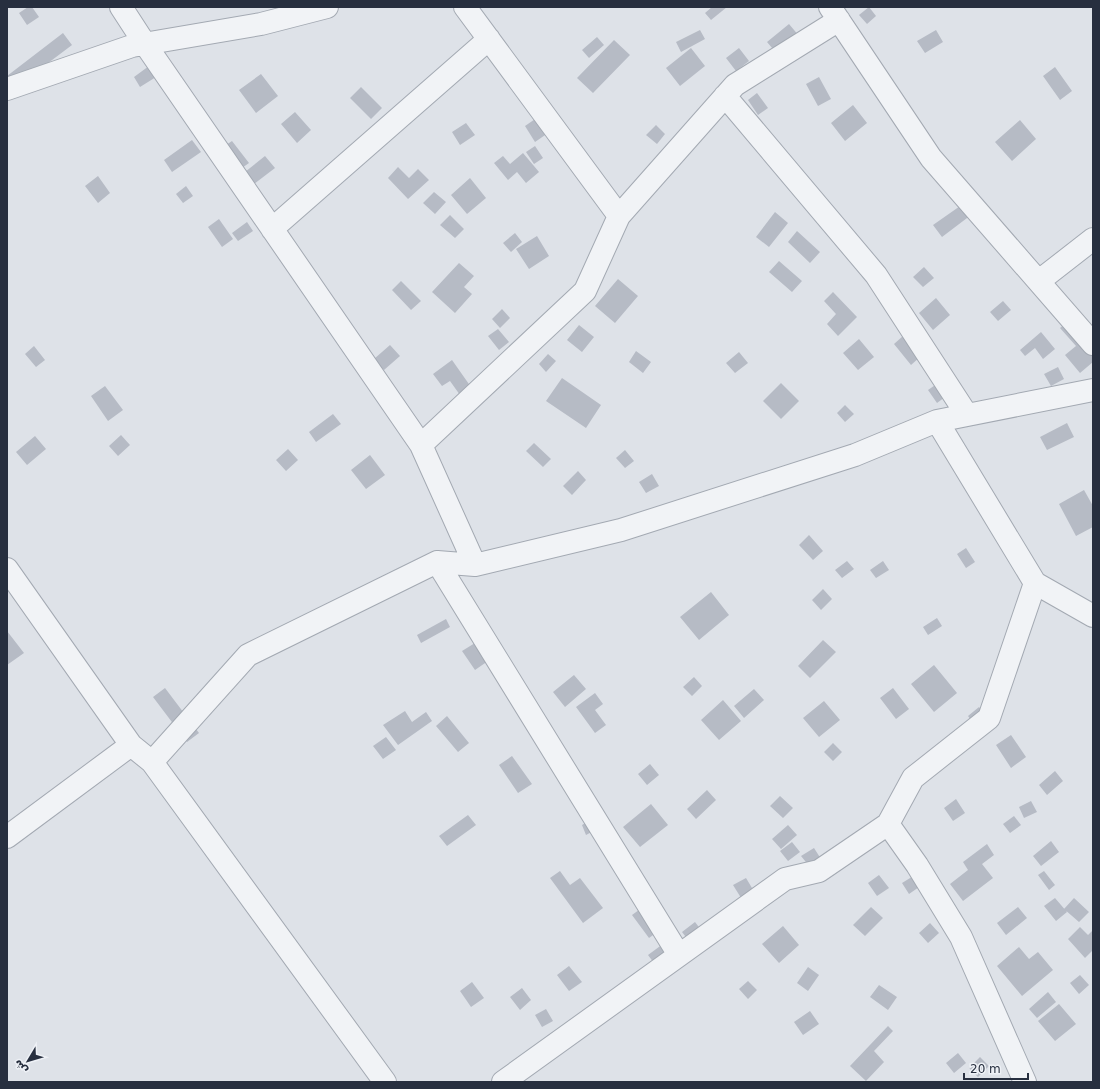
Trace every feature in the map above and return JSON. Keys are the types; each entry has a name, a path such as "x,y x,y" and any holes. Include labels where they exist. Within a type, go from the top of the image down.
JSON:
{"street":[{"path":"121,7 420,446 475,565"},
{"path":"7,89 132,46 261,24 327,7"},
{"path":"465,7 619,216"},
{"path":"420,446 585,291 619,216 735,85 835,13 931,158 1093,344"},
{"path":"272,229 489,39"},
{"path":"725,96 876,275 967,415"},
{"path":"1038,281 1093,239"},
{"path":"152,762 248,655 437,562 475,565 620,530 855,455 937,422 1093,390"},
{"path":"937,422 1035,583 1093,616"},
{"path":"437,562 679,955"},
{"path":"7,569 131,745 152,762 385,1082"},
{"path":"503,1082 784,879 818,871 888,824 913,778 989,718 1035,583"},
{"path":"7,837 131,745"},
{"path":"888,824 917,865 961,937 1025,1082"}],"building":[{"path":"28,7 32,7 39,17 27,25 19,13"},
{"path":"712,7 727,7 711,20 705,13"},
{"path":"869,7 876,16 867,24 859,15"},
{"path":"789,24 805,43 784,62 767,42"},
{"path":"700,30 705,39 681,52 676,42"},
{"path":"936,30 943,42 925,53 917,41"},
{"path":"63,33 72,45 7,94 7,76"},
{"path":"597,37 604,45 589,58 582,50"},
{"path":"614,40 630,55 593,93 577,78"},
{"path":"691,48 705,66 680,86 666,68"},
{"path":"739,48 749,61 736,71 726,58"},
{"path":"149,66 156,77 140,87 134,77"},
{"path":"1055,67 1072,91 1060,100 1043,76"},
{"path":"261,74 278,96 256,113 239,90"},
{"path":"819,77 831,99 818,106 806,84"},
{"path":"361,87 382,108 371,119 350,98"},
{"path":"757,93 768,108 758,115 748,100"},
{"path":"853,105 867,123 845,141 831,123"},
{"path":"295,112 311,130 297,143 281,124"},
{"path":"541,115 551,131 535,142 525,126"},
{"path":"1020,120 1036,139 1012,161 995,142"},
{"path":"466,123 475,135 460,145 452,132"},
{"path":"656,125 665,134 657,144 646,135"},
{"path":"192,140 201,152 172,172 164,160"},
{"path":"232,141 249,163 239,170 223,147"},
{"path":"535,146 543,158 534,164 526,152"},
{"path":"523,153 539,172 526,183 517,172 508,180 494,163 503,156 510,164"},
{"path":"265,156 275,168 254,184 245,172"},
{"path":"398,167 409,178 418,169 429,180 408,199 388,178"},
{"path":"98,176 110,193 98,203 85,186"},
{"path":"470,178 486,198 467,214 451,195"},
{"path":"186,186 193,196 183,203 176,194"},
{"path":"434,192 446,202 435,214 423,203"},
{"path":"963,204 971,215 942,237 933,225"},
{"path":"775,212 788,223 769,247 756,237"},
{"path":"450,215 464,229 455,238 440,225"},
{"path":"219,219 233,239 222,247 208,227"},
{"path":"247,222 253,231 238,241 232,233"},
{"path":"797,231 820,252 810,263 788,242"},
{"path":"515,233 522,242 511,252 503,243"},
{"path":"537,236 549,256 529,269 516,249"},
{"path":"779,261 802,281 792,292 769,272"},
{"path":"459,263 474,276 464,287 472,294 455,313 432,292"},
{"path":"924,267 934,278 923,287 913,277"},
{"path":"618,279 638,296 615,323 595,306"},
{"path":"401,281 421,301 411,310 392,290"},
{"path":"833,292 857,317 838,336 827,324 836,314 824,301"},
{"path":"936,298 950,315 933,330 919,313"},
{"path":"1003,301 1011,310 998,321 990,312"},
{"path":"502,309 510,318 500,328 492,319"},
{"path":"1070,320 1093,346 1093,362 1080,373 1065,355 1076,346 1060,328"},
{"path":"579,325 594,337 582,352 567,340"},
{"path":"498,329 509,342 499,350 488,336"},
{"path":"1041,332 1055,349 1043,359 1035,348 1025,356 1020,350"},
{"path":"903,336 920,357 911,365 894,344"},
{"path":"859,339 874,357 858,370 843,353"},
{"path":"390,345 400,356 384,370 374,359"},
{"path":"34,346 45,360 36,367 25,354"},
{"path":"636,351 651,362 643,373 629,362"},
{"path":"739,352 748,363 735,373 726,363"},
{"path":"548,354 556,361 546,372 539,364"},
{"path":"452,360 471,387 460,395 450,381 442,386 433,374"},
{"path":"1058,367 1064,379 1051,386 1044,374"},
{"path":"562,378 601,405 586,428 546,401"},
{"path":"944,379 953,391 937,403 928,390"},
{"path":"781,383 799,401 781,419 763,401"},
{"path":"105,386 123,410 108,421 91,396"},
{"path":"845,405 854,414 845,422 837,413"},
{"path":"333,414 341,424 316,442 309,432"},
{"path":"1067,423 1074,437 1047,450 1040,437"},
{"path":"121,435 130,445 118,456 109,446"},
{"path":"35,436 46,449 27,465 16,452"},
{"path":"534,443 551,459 543,467 526,451"},
{"path":"288,449 298,460 286,471 276,460"},
{"path":"625,450 634,461 625,468 616,458"},
{"path":"370,455 385,475 366,489 351,470"},
{"path":"578,471 586,480 572,495 563,486"},
{"path":"652,474 659,486 646,493 639,482"},
{"path":"1084,490 1093,506 1093,527 1076,536 1059,504"},
{"path":"809,535 823,551 813,560 799,545"},
{"path":"966,548 975,562 966,568 957,554"},
{"path":"847,561 854,569 842,578 835,570"},
{"path":"883,561 889,570 876,578 870,570"},
{"path":"823,589 832,599 821,610 812,600"},
{"path":"711,592 729,615 699,640 680,617"},
{"path":"937,618 942,626 928,635 923,627"},
{"path":"446,619 450,627 421,643 417,635"},
{"path":"7,631 24,653 7,665"},
{"path":"823,640 836,652 810,678 798,666"},
{"path":"475,643 488,661 475,670 462,651"},
{"path":"934,665 957,693 934,712 911,684"},
{"path":"574,675 586,689 565,707 553,692"},
{"path":"694,677 702,686 692,696 683,687"},
{"path":"165,688 199,733 187,742 153,697"},
{"path":"893,688 909,709 896,719 880,698"},
{"path":"754,689 764,700 744,718 734,706"},
{"path":"595,693 603,704 595,710 606,725 595,733 576,707"},
{"path":"723,700 741,721 719,740 701,720"},
{"path":"824,701 840,720 819,737 803,718"},
{"path":"979,707 993,725 981,734 968,716"},
{"path":"405,711 412,722 426,712 432,721 398,745 383,725"},
{"path":"447,716 469,743 458,752 436,726"},
{"path":"1011,735 1026,757 1011,768 996,745"},
{"path":"386,737 396,750 383,759 373,746"},
{"path":"833,743 842,752 833,761 824,752"},
{"path":"512,756 532,784 518,793 499,765"},
{"path":"650,764 659,775 647,785 638,774"},
{"path":"1055,771 1063,781 1047,795 1039,785"},
{"path":"707,790 716,800 696,819 687,809"},
{"path":"780,796 793,808 783,818 770,806"},
{"path":"956,799 965,813 953,821 944,808"},
{"path":"1031,801 1037,812 1024,818 1019,807"},
{"path":"651,804 668,825 640,847 623,827"},
{"path":"468,815 476,825 447,846 439,836"},
{"path":"1014,816 1021,825 1010,833 1003,824"},
{"path":"594,818 599,828 586,835 582,825"},
{"path":"788,825 797,835 781,849 772,839"},
{"path":"1051,841 1059,852 1041,866 1033,856"},
{"path":"792,842 800,852 788,861 780,851"},
{"path":"987,844 994,855 982,864 993,878 963,901 950,884 968,870 963,862"},
{"path":"814,848 821,859 810,867 801,856"},
{"path":"560,871 570,885 580,878 603,908 583,923 550,878"},
{"path":"1044,871 1055,885 1049,890 1038,875"},
{"path":"879,875 889,888 877,896 868,883"},
{"path":"915,875 922,885 909,894 902,883"},
{"path":"746,878 752,888 769,879 748,909 733,885"},
{"path":"1055,898 1067,912 1056,921 1044,906"},
{"path":"1074,898 1089,912 1079,922 1064,909"},
{"path":"643,907 660,930 649,938 632,915"},
{"path":"871,907 883,918 865,936 853,925"},
{"path":"1018,907 1027,918 1006,935 997,923"},
{"path":"695,922 705,935 692,945 682,932"},
{"path":"930,923 939,933 928,943 919,933"},
{"path":"783,926 799,945 779,963 762,944"},
{"path":"1080,927 1088,935 1093,930 1093,950 1085,958 1068,939"},
{"path":"667,941 676,953 657,967 648,955"},
{"path":"1019,947 1029,959 1038,952 1053,970 1022,996 997,966"},
{"path":"569,966 582,982 569,991 557,975"},
{"path":"808,967 819,975 808,991 797,983"},
{"path":"1080,975 1089,985 1079,994 1070,983"},
{"path":"748,981 757,990 748,999 739,989"},
{"path":"472,982 484,998 471,1007 460,991"},
{"path":"879,985 897,997 888,1010 870,997"},
{"path":"522,988 531,1000 520,1010 510,997"},
{"path":"1048,992 1056,1002 1037,1018 1029,1009"},
{"path":"1059,1004 1076,1024 1055,1041 1038,1021"},
{"path":"546,1009 553,1021 542,1027 535,1015"},
{"path":"810,1011 819,1024 803,1035 794,1022"},
{"path":"888,1026 893,1031 874,1051 884,1062 866,1081 850,1066"},
{"path":"958,1053 966,1063 954,1073 946,1063"},
{"path":"980,1057 989,1066 978,1077 969,1068"}]}
